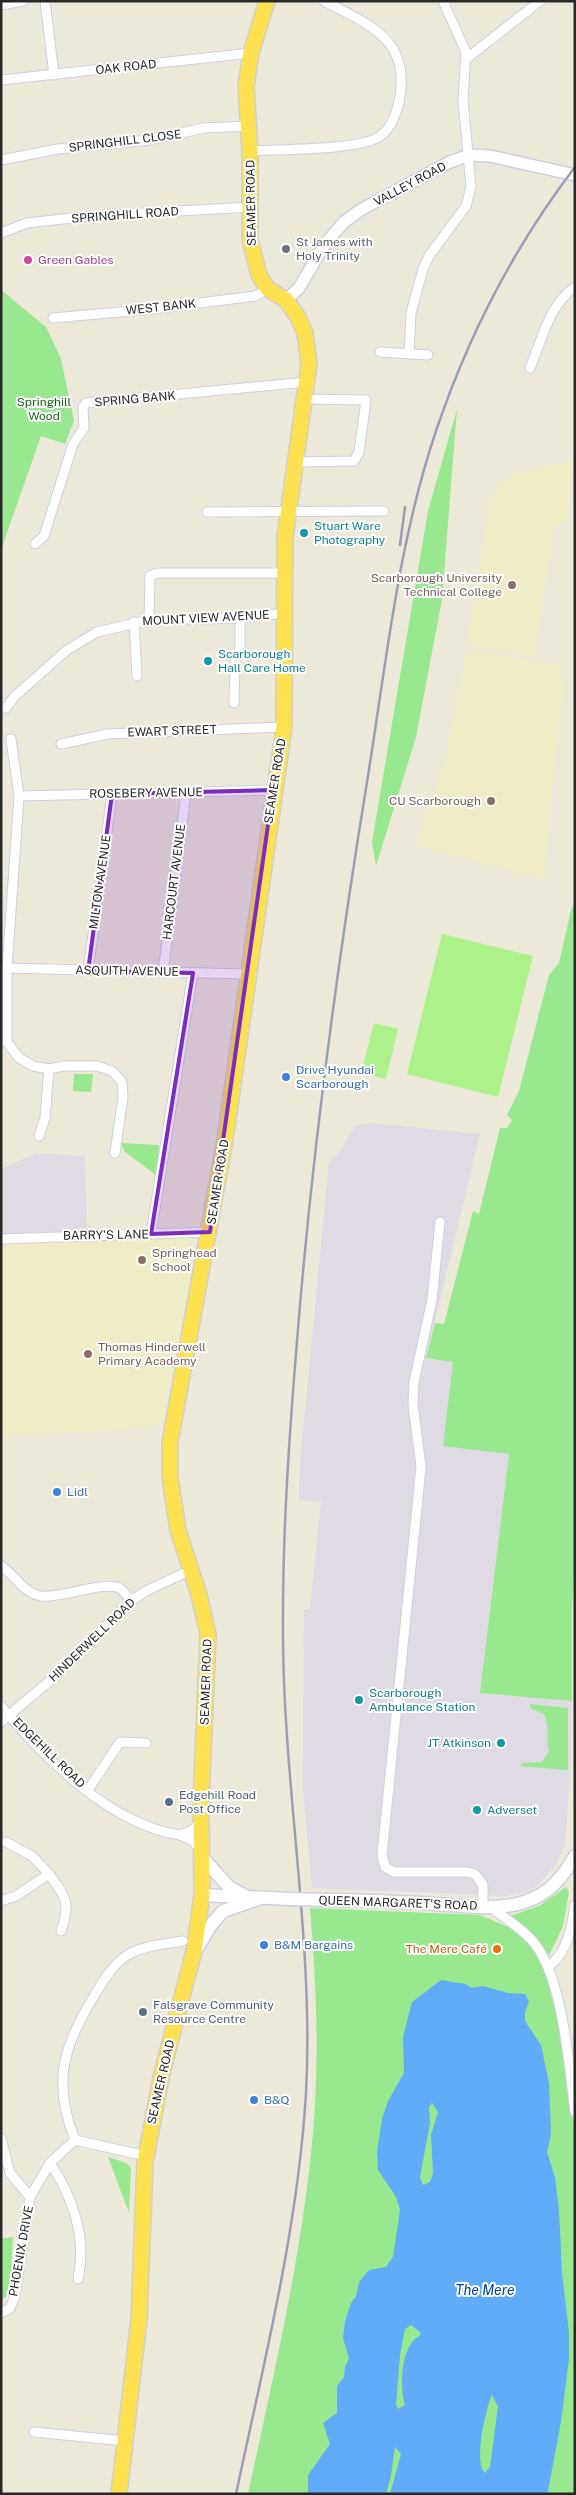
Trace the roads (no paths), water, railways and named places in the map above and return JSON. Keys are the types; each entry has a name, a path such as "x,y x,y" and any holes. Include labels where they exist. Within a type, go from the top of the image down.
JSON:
{"highway":[{"name":"SEAMER ROAD","path":"119,2494 138,2319 141,2223 146,2156 170,2039 194,1952 202,1895 201,1820 209,1645 205,1618 178,1530 173,1504 170,1477 170,1442 210,1232 225,1140 273,790 284,727 284,573 288,513 309,364 305,333 286,300 268,289 253,260 250,240 250,151 246,86 251,53 266,1"}],"main road":[{"path":"201,1853 229,1887 247,1897"},
{"name":"QUEEN MARGARET'S ROAD","path":"202,1895 487,1907 518,1903 539,1896 566,1871 575,1856"},
{"path":"194,1952 211,1925 223,1911 261,1898"}],"street":[{"path":"1,5 23,1"},
{"path":"45,1 54,75"},
{"path":"250,151 355,145 381,136 396,115 402,76 396,52 379,32 324,1"},
{"path":"408,354 411,313 423,269 429,256 466,206 471,187 463,100 466,58 462,40 443,1"},
{"path":"466,58 540,1"},
{"name":"OAK ROAD","path":"1,80 251,53"},
{"name":"SPRINGHILL CLOSE","path":"1,160 58,149 158,138 204,128 249,126"},
{"path":"469,154 509,159 575,175"},
{"name":"VALLEY ROAD","path":"286,300 299,288 328,239 352,216 469,154"},
{"name":"SPRINGHILL ROAD","path":"1,233 27,223 90,216 251,207"},
{"path":"530,368 550,319 562,299 575,287"},
{"name":"WEST BANK","path":"53,318 153,309 255,296 268,289"},
{"path":"380,352 428,355"},
{"name":"SPRING BANK","path":"35,544 44,536 73,444 84,428 83,407 86,404 307,382"},
{"path":"296,462 354,461 359,452 366,400 304,399"},
{"path":"206,512 384,511"},
{"path":"149,620 148,583 150,576 157,573 284,573"},
{"name":"MOUNT VIEW AVENUE","path":"6,708 14,698 67,650 97,632 149,620 240,618 285,613"},
{"path":"234,703 235,660 240,648 240,618"},
{"path":"134,622 136,676"},
{"name":"EWART STREET","path":"61,744 108,734 284,727"},
{"path":"11,740 19,796 5,1006 8,1042 19,1058 33,1066 49,1069 63,1066 97,1066 112,1071 122,1082 123,1097 115,1153"},
{"name":"ROSEBERY AVENUE","path":"19,796 273,790"},
{"name":"HARCOURT AVENUE","path":"163,972 186,793"},
{"name":"MILTON AVENUE","path":"88,971 112,794"},
{"name":"ASQUITH AVENUE","path":"7,968 248,974"},
{"path":"151,1234 193,973"},
{"path":"39,1136 45,1118 49,1069"},
{"path":"440,1222 432,1300 414,1382 413,1404 421,1466 382,1855 385,1867 394,1872 467,1872 475,1874 483,1885 487,1907 524,1933 535,1944 549,1966 561,2021 575,2112"},
{"name":"BARRY'S LANE","path":"1,1239 210,1232"},
{"path":"1,1566 31,1593 41,1596 61,1595 113,1586 122,1590 131,1601"},
{"name":"HINDERWELL ROAD","path":"1,1722 59,1673 131,1601 146,1591 191,1570"},
{"name":"EDGEHILL ROAD","path":"1,1706 63,1770 88,1790 124,1816 160,1832 180,1834 192,1840 201,1853"},
{"path":"88,1790 120,1742 146,1744"},
{"path":"180,1834 193,1830 201,1820"},
{"path":"6,1842 32,1856 64,1893 67,1903 66,1916 61,1931"},
{"path":"1,1901 16,1896 49,1874"},
{"path":"549,1966 560,1956 569,1935 575,1905"},
{"path":"146,2156 75,2140 70,2128 62,2083 67,2049 75,2026 112,1970 130,1954 158,1943 183,1941"},
{"path":"1,2138 10,2174 30,2197"},
{"name":"PHOENIX DRIVE","path":"1,2313 10,2308 15,2296 30,2197 50,2163 75,2140"},
{"path":"50,2163 65,2185 75,2210 83,2258 78,2279"},
{"path":"34,2432 125,2442"}],"water":[{"name":"The Mere","path":"441,1980 465,1984 472,1988 483,1986 508,1993 525,1994 529,2002 525,2012 525,2021 541,2045 549,2083 551,2134 547,2152 555,2177 559,2210 562,2273 569,2332 569,2359 561,2422 547,2494 390,2494 401,2454 395,2447 386,2494 308,2494 308,2475 330,2444 323,2423 337,2413 337,2386 344,2377 345,2367 349,2358 343,2338 345,2321 351,2303 356,2296 359,2282 369,2270 386,2267 393,2257 400,2210 396,2197 378,2170 377,2152 382,2119 388,2101 404,2073 403,2037 412,2002","holes":["432,2103 438,2112 431,2135 433,2173 430,2182 423,2185 420,2177 430,2123 429,2107","411,2325 420,2332 420,2336 414,2340 405,2356 402,2378 405,2405 398,2409 396,2405 400,2355 405,2329","492,2395 498,2407 490,2467 485,2473 480,2458 480,2447"]}],"railway":[{"path":"236,2494 288,2244 302,2144 306,2093 307,2036 303,1923 288,1753 285,1696 283,1639 285,1518 305,1250 319,1116 346,916 394,605 402,560 423,473 449,396 478,327 495,293 532,229 575,167"},
{"path":"400,545 405,507"}],"place":[{"name":"St James with Holy Trinity","path":"286,249"},
{"name":"Green Gables","path":"28,260"},
{"name":"Stuart Ware Photography","path":"304,533"},
{"name":"Scarborough University Technical College","path":"512,585"},
{"name":"Scarborough Hall Care Home","path":"208,661"},
{"name":"CU Scarborough","path":"491,801"},
{"name":"Drive Hyundai Scarborough","path":"286,1077"},
{"name":"Springhead School","path":"142,1260"},
{"name":"Thomas Hinderwell Primary Academy","path":"88,1354"},
{"name":"Lidl","path":"57,1492"},
{"name":"Scarborough Ambulance Station","path":"359,1700"},
{"name":"JT Atkinson","path":"501,1743"},
{"name":"Edgehill Road Post Office","path":"169,1802"},
{"name":"Adverset","path":"477,1810"},
{"name":"B&M Bargains","path":"264,1945"},
{"name":"The Mere Café","path":"497,1949"},
{"name":"Falsgrave Community Resource Centre","path":"143,2012"},
{"name":"B&Q","path":"254,2100"}],"park label":[{"name":"Springhill Wood","path":"44,409"}]}
